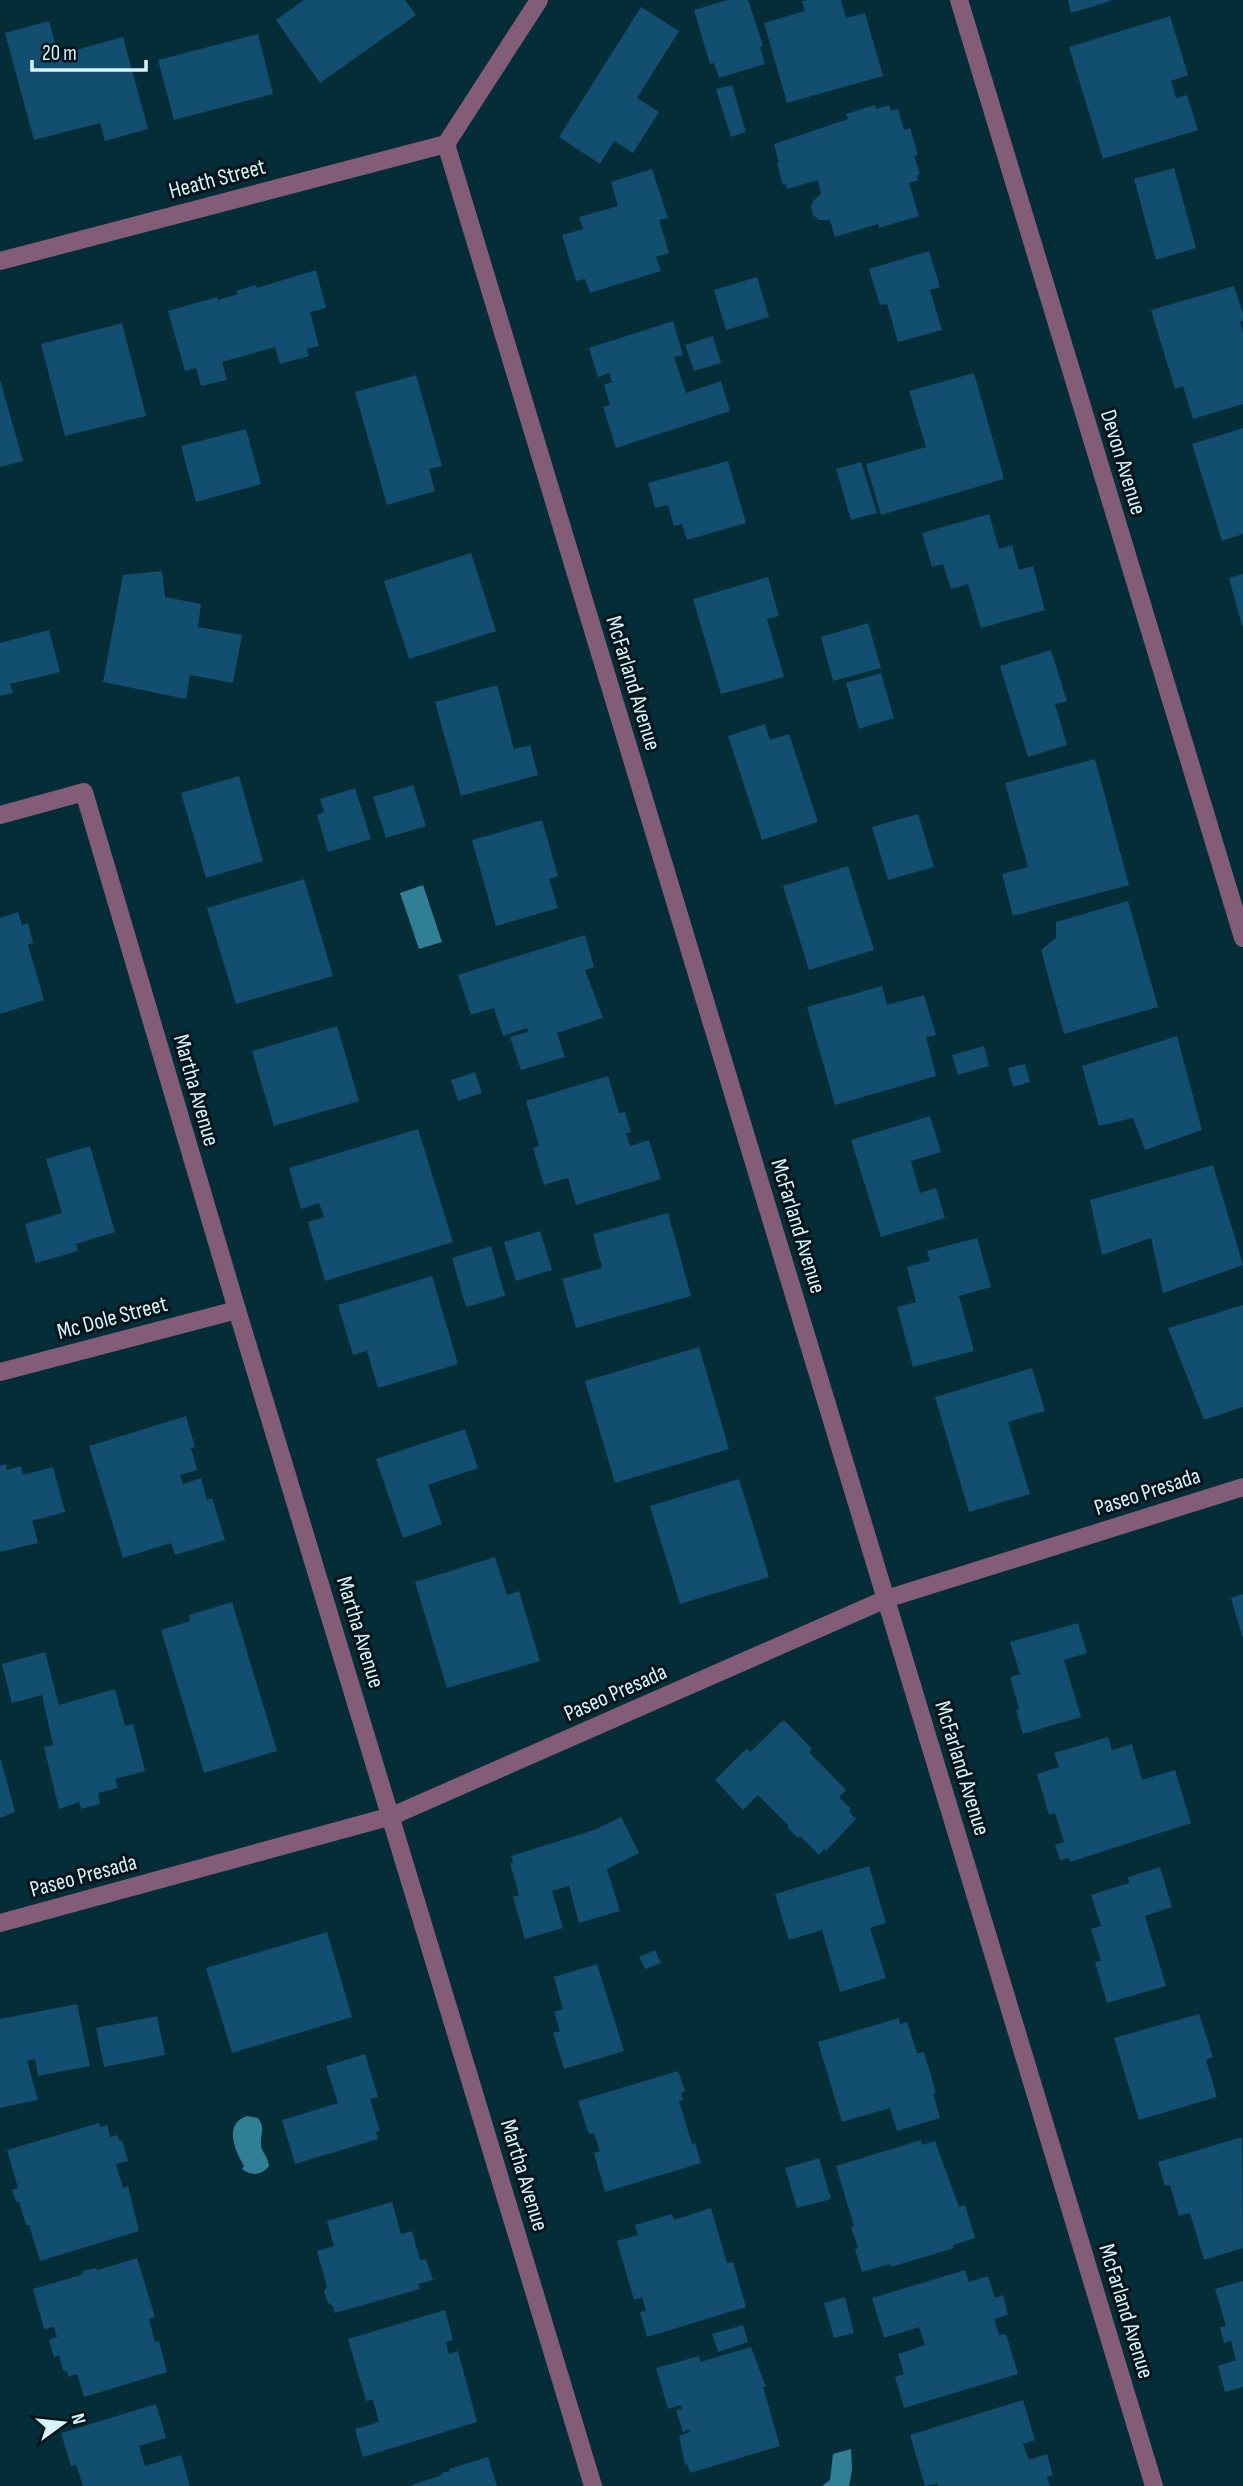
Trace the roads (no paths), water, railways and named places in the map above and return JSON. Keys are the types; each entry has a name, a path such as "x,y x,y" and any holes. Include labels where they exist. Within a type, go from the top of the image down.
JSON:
{"street":[{"path":"446,144 538,0"},
{"name":"Devon Avenue","path":"959,0 1243,938"},
{"name":"Heath Street","path":"0,261 446,144"},
{"name":"McFarland Avenue","path":"446,144 1154,2486"},
{"name":"Martha Avenue","path":"0,815 84,792 237,1310 593,2486"},
{"name":"Mc Dole Street","path":"0,1372 237,1310"},
{"name":"Paseo Presada","path":"0,1923 392,1816 887,1600 1243,1487"}],"water":[{"path":"423,885 442,942 419,949 400,893"},
{"path":"247,2116 258,2118 261,2122 261,2145 269,2166 256,2174 242,2169 244,2166 233,2138 235,2125"},
{"path":"851,2449 852,2470 849,2486 822,2486 830,2480 833,2454"}]}
